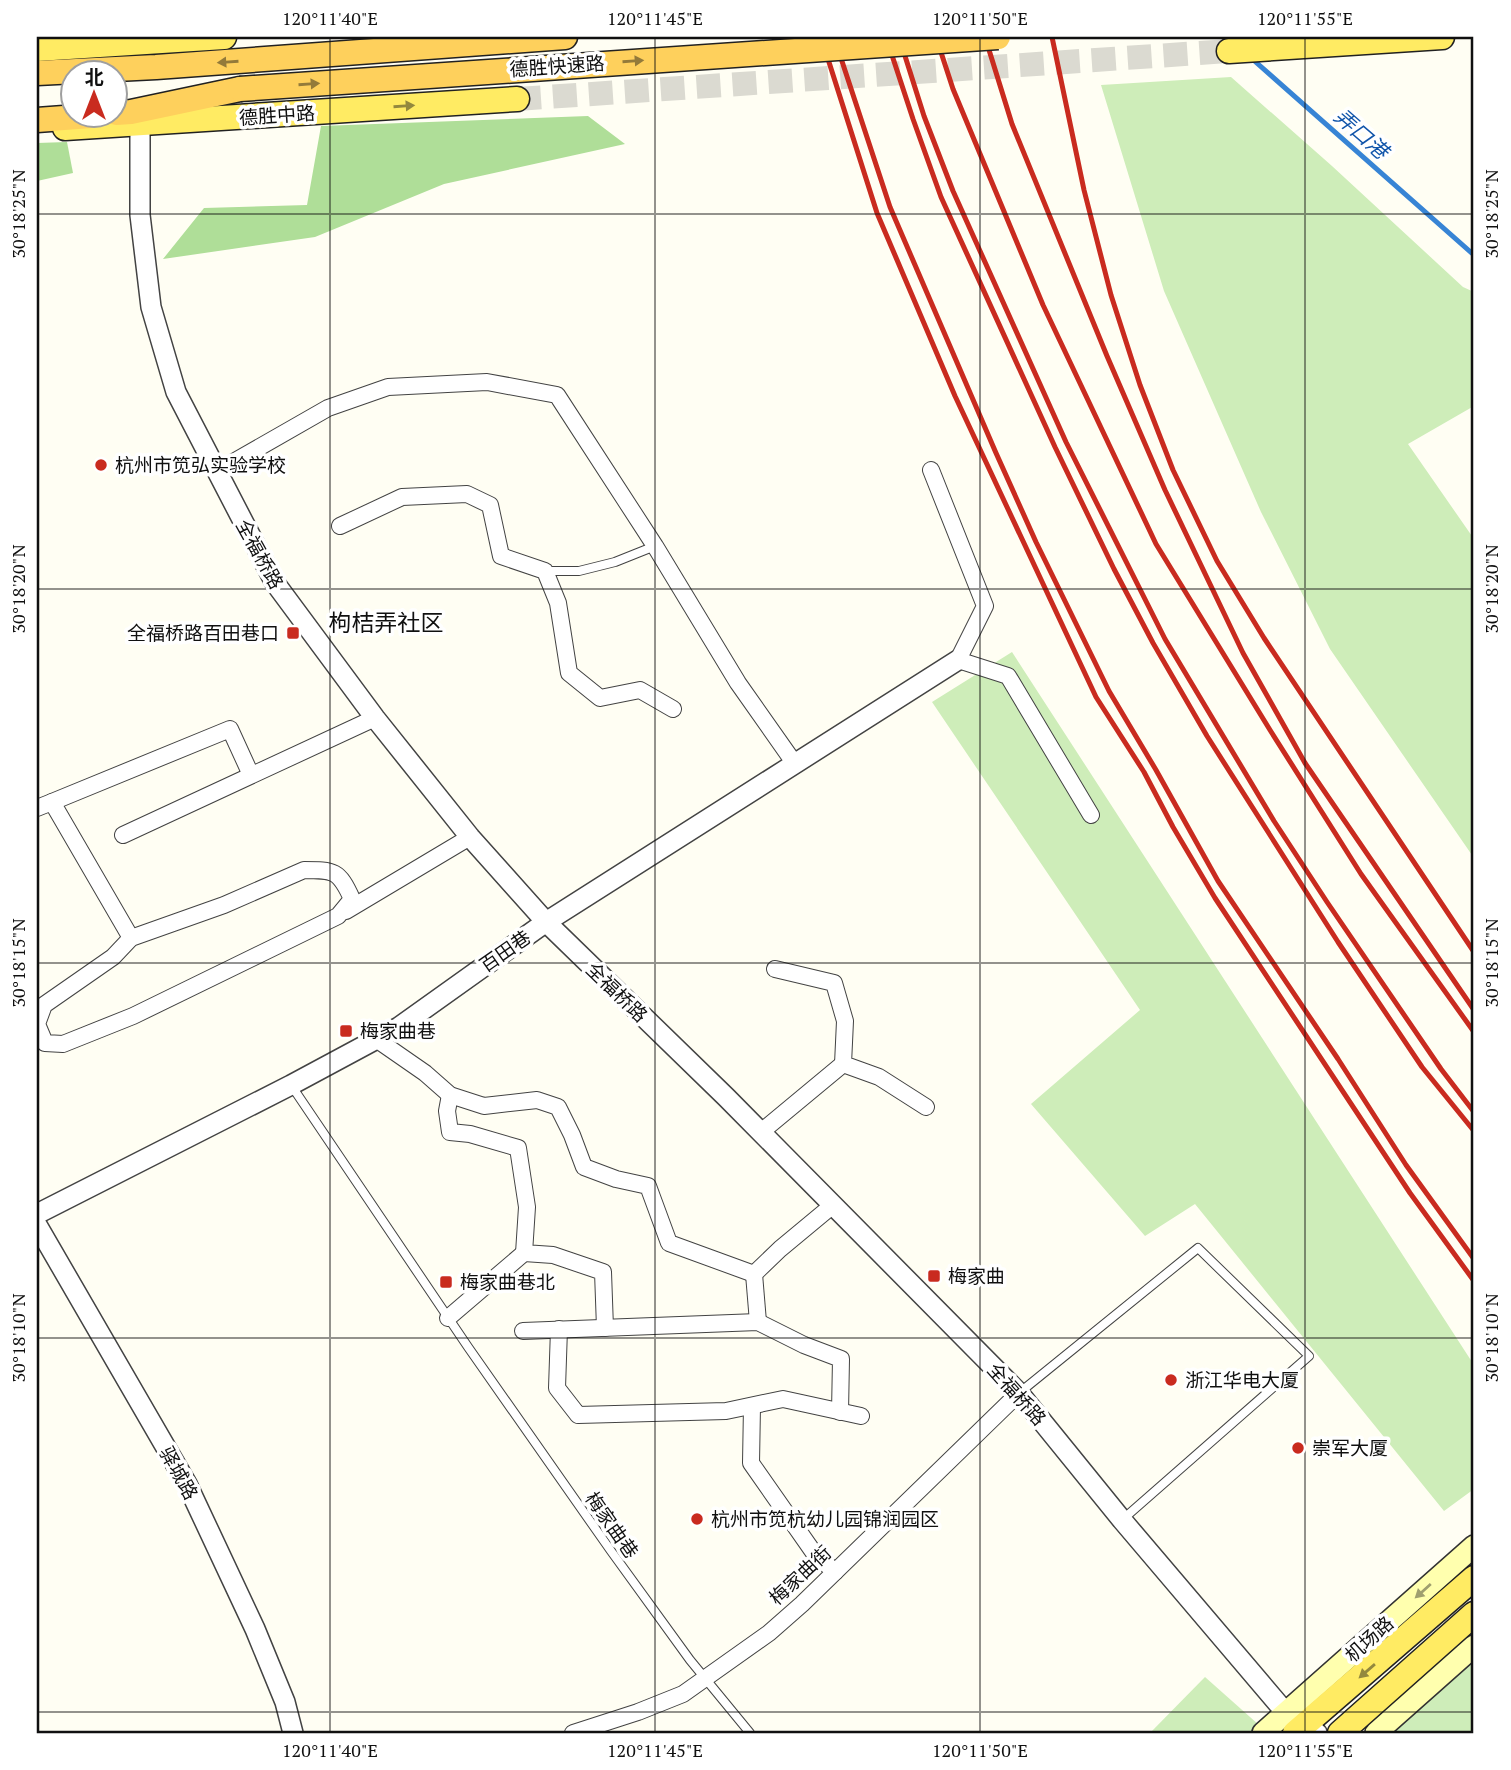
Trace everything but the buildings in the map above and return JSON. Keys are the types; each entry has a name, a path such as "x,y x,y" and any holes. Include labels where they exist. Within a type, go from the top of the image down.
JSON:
{"highway":[{"name":"德胜快速路","path":"37,73 565,37"},
{"name":"德胜快速路","path":"130,97 998,37"},
{"path":"130,112 240,89"},
{"path":"37,104 60,102"},
{"path":"37,120 60,118"}],"main road":[{"path":"37,49 87,41 224,37"},
{"path":"1229,51 1442,37"},
{"name":"德胜中路","path":"37,129 517,99"},
{"name":"机场路","path":"1301,1726 1474,1546"},
{"name":"机场路","path":"1263,1733 1301,1726 1474,1578"},
{"path":"1340,1733 1474,1614"},
{"path":"1376,1733 1474,1646"}],"street":[{"name":"全福桥路","path":"140,124 140,215 151,307 176,393 275,583 375,718 470,837 546,922 761,1132 1019,1393 1122,1520 1301,1726"},
{"path":"216,472 328,408 388,387 487,383 557,396 655,546 738,683 795,764"},
{"path":"931,470 985,606 958,660 1008,676 1091,815"},
{"path":"340,526 402,497 467,494 490,505 502,556 545,571 558,603 569,673 600,698 640,690 673,709"},
{"name":"百田巷","path":"37,1214 399,1027 546,922 958,660"},
{"path":"123,835 375,718"},
{"path":"131,937 44,805 230,729 251,775"},
{"path":"338,916 352,899 343,880 328,870 304,870 224,905 131,937 113,957 44,1005 37,1024 45,1044 63,1044 133,1016 338,916 470,837"},
{"path":"761,1132 844,1065 845,1021 834,983 775,969"},
{"path":"376,1039 425,1073 450,1095 484,1106 537,1100 558,1107 584,1167 616,1179 648,1185 669,1243 754,1274"},
{"path":"844,1065 879,1077 926,1107"},
{"path":"450,1095 447,1111 450,1132 470,1134 518,1148 527,1207 524,1253"},
{"path":"754,1274 833,1205"},
{"name":"驿城路","path":"37,1225 187,1484 255,1629 285,1702 293,1733"},
{"path":"448,1318 524,1253 553,1255 603,1272 605,1328"},
{"path":"754,1274 758,1322"},
{"path":"523,1331 758,1322 804,1345 841,1359 840,1412"},
{"path":"559,1329 557,1388 578,1415 726,1411 783,1399 861,1416"},
{"name":"梅家曲街","path":"573,1733 606,1724 683,1694 769,1633 1019,1393"},
{"path":"751,1406 751,1464 814,1553 835,1572"}],"lane":[{"path":"545,571 579,571 615,562 655,546"},
{"name":"梅家曲巷","path":"291,1085 448,1318 611,1551 705,1679 750,1733"},
{"path":"1019,1393 1198,1248 1309,1356 1122,1520"}],"green space":[{"path":"1231,77 1463,287 1474,292 1474,406 1408,444 1474,539 1474,858 1330,649 1261,512 1164,291 1101,85"},
{"path":"588,116 625,144 444,184 315,237 163,259 204,208 307,205 321,126"},
{"path":"67,142 73,173 37,181 37,143"},
{"path":"1012,652 1474,1365 1474,1489 1444,1511 1195,1204 1145,1236 1031,1104 1140,1010 932,702"},
{"path":"1474,1650 1474,1733 1372,1733"},
{"path":"1205,1677 1268,1733 1150,1733"}],"waterway":[{"name":"弄口港","path":"1250,57 1474,255"}],"tunnel":[{"path":"517,99 1229,51"}],"railway":[{"path":"821,37 877,213 955,396 1096,697 1144,772 1215,898 1410,1193 1474,1281"},
{"path":"834,37 890,207 1036,542 1109,691 1218,881 1406,1165 1474,1259"},
{"path":"886,37 941,197 1055,447 1153,643 1207,736 1338,942 1422,1067 1474,1131"},
{"path":"899,37 924,116 953,191 1066,442 1165,639 1274,821 1441,1069 1474,1112"},
{"path":"936,37 953,89 1043,305 1156,544 1361,874 1474,1032"},
{"path":"985,37 1012,124 1107,356 1165,490 1243,653 1305,763 1474,1010"},
{"path":"1052,37 1084,190 1111,295 1140,385 1173,470 1217,561 1264,638 1474,952"}],"place":[{"name":"杭州市笕弘实验学校","path":"101,465"},
{"name":"全福桥路百田巷口","path":"293,633"},
{"name":"梅家曲巷","path":"346,1031"},
{"name":"梅家曲","path":"934,1276"},
{"name":"梅家曲巷北","path":"446,1282"},
{"name":"浙江华电大厦","path":"1171,1380"},
{"name":"崇军大厦","path":"1298,1448"},
{"name":"杭州市笕杭幼儿园锦润园区","path":"697,1519"}],"district":[{"name":"枸桔弄社区","path":"386,623"}]}
